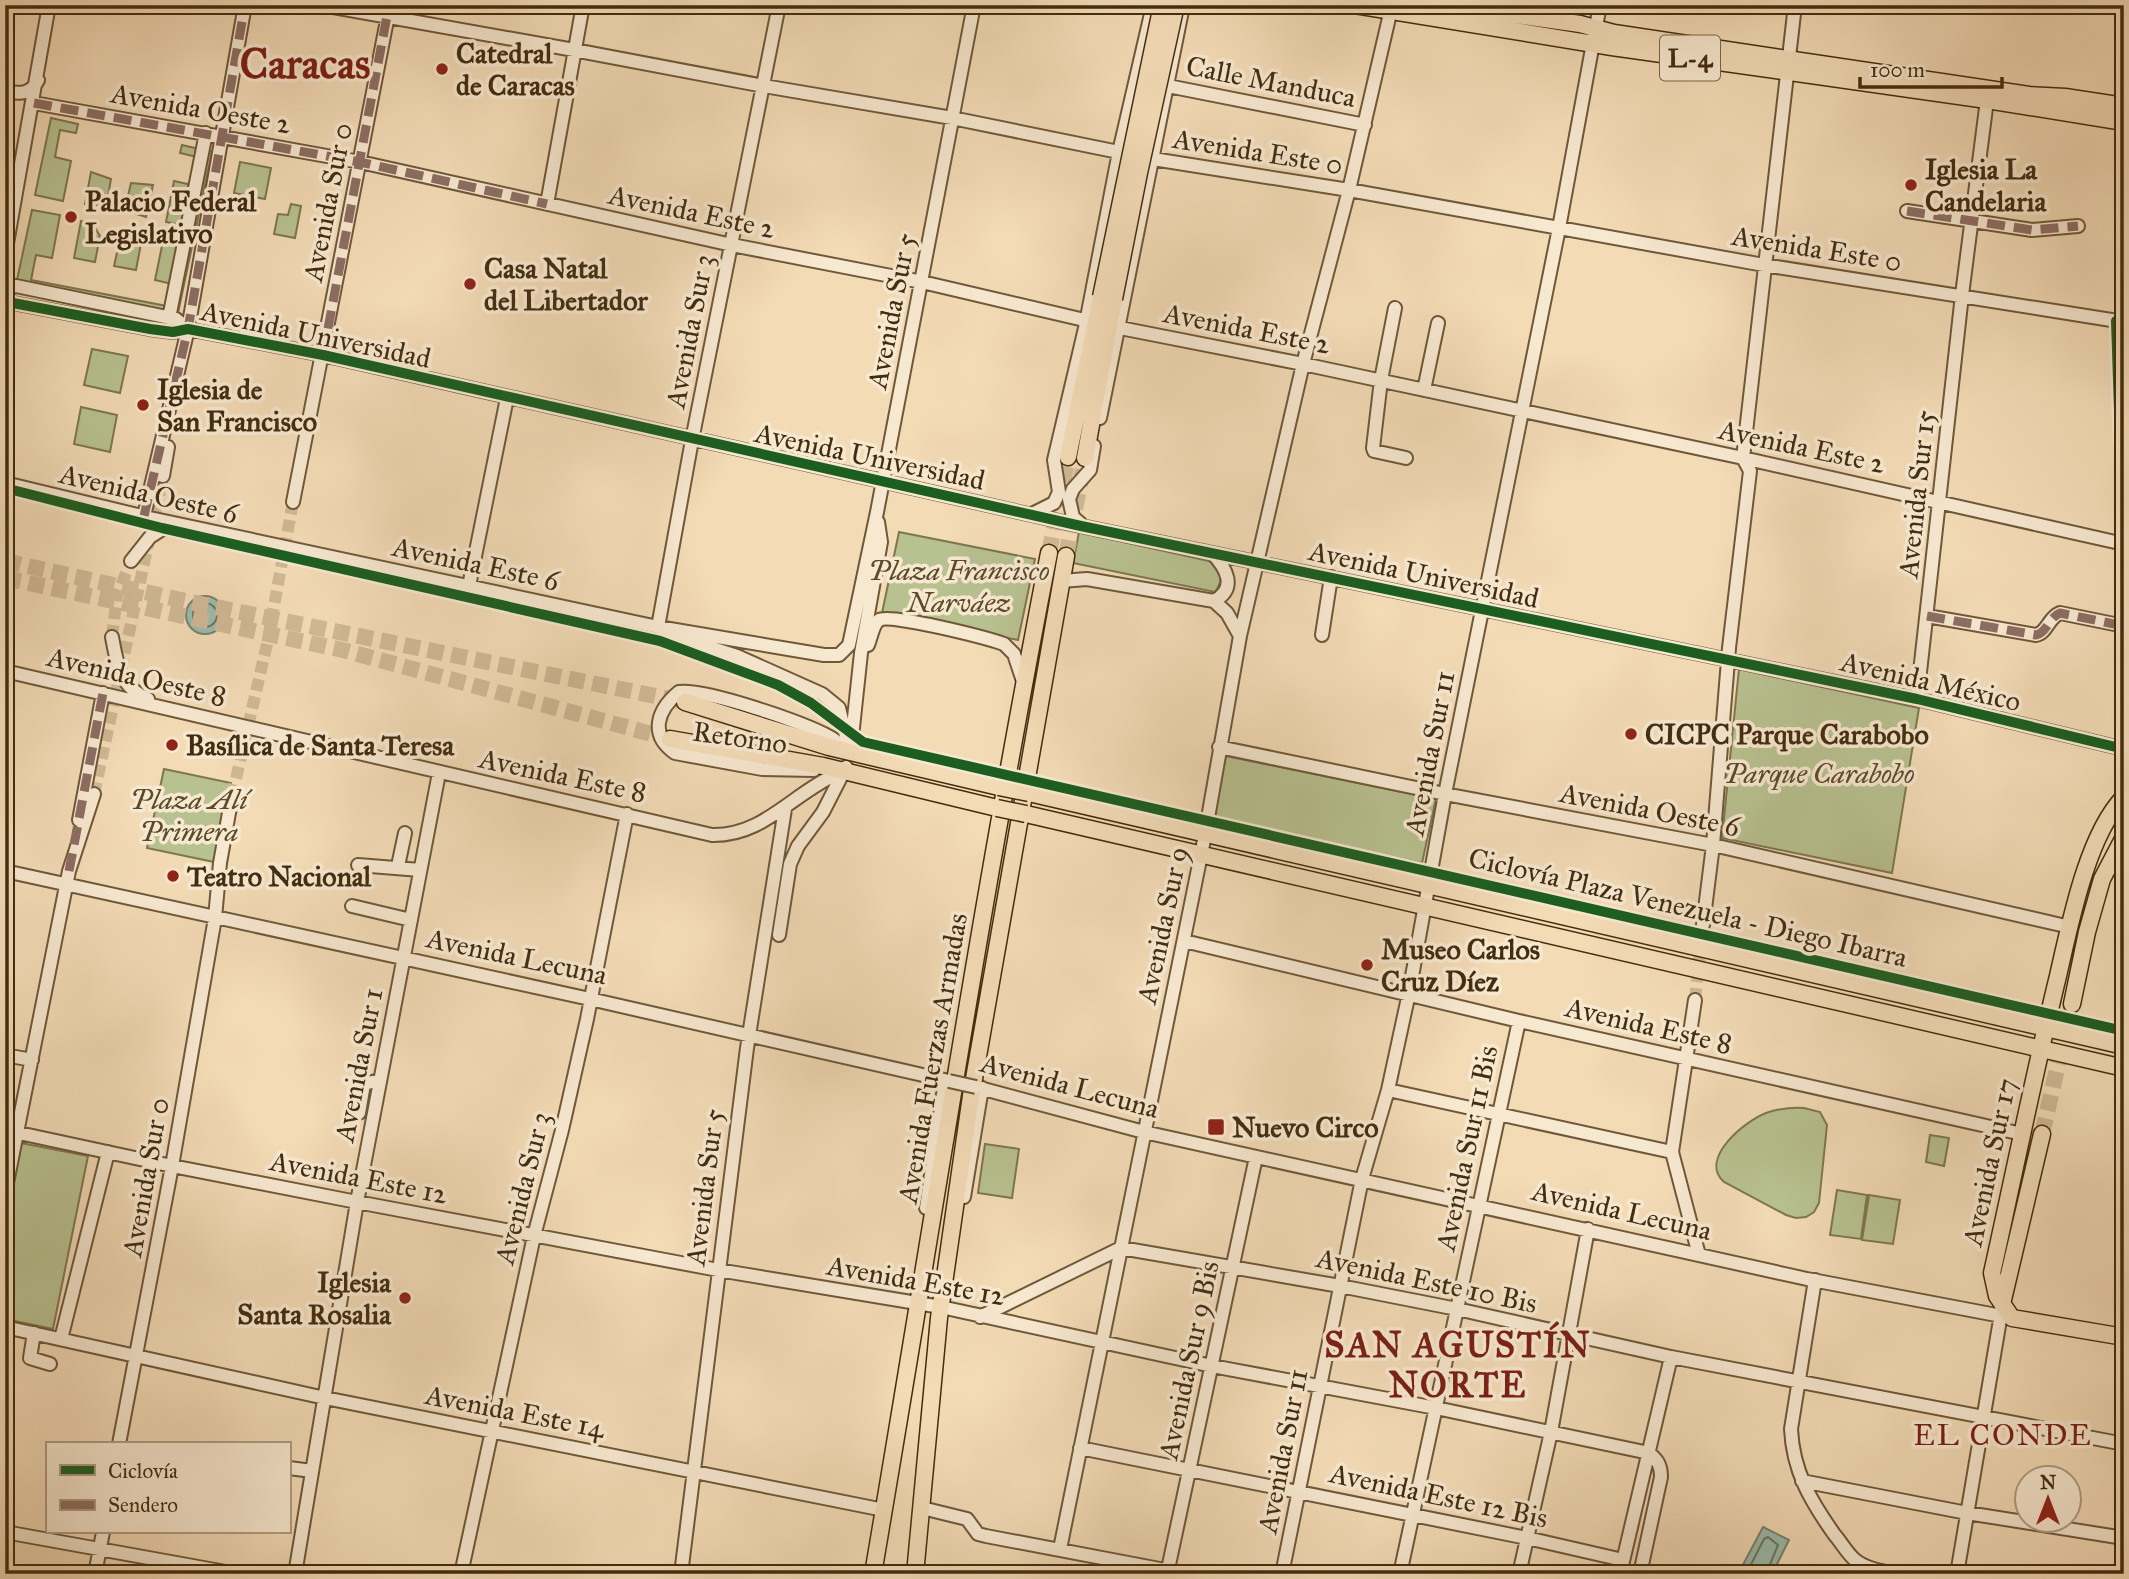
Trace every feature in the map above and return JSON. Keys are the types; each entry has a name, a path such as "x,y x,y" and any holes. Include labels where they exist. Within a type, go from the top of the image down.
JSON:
{"main road":[{"path":"1074,461 1103,324 1163,5"},
{"path":"1103,324 1176,5"},
{"name":"L-4","path":"1355,5 1594,35 2029,101 2124,112"},
{"name":"L-4","path":"1445,5 1594,35"},
{"name":"L-4","path":"1788,65 1987,100 2029,101"},
{"name":"L-4","path":"2105,108 2124,122"},
{"name":"Avenida Fuerzas Armadas","path":"873,1574 916,1304 1023,687 1049,553"},
{"name":"Avenida Fuerzas Armadas","path":"915,1574 941,1307 975,1069 1066,556"},
{"path":"685,702 850,752 2124,1046"},
{"path":"670,739 846,770 997,808 2124,1068"},
{"name":"Avenida Sur 17","path":"2005,1313 1993,1286 1992,1273 2040,1049 2090,859 2112,809 2124,797"},
{"path":"2072,1004 2087,932 2102,879 2124,837"},
{"name":"Avenida Sur 17","path":"2005,1313 2006,1287 2042,1134"},
{"path":"1992,1273 2006,1287"},
{"name":"Avenida Lecuna","path":"2005,1313 2124,1337"}],"street":[{"path":"5,255 34,103 49,5"},
{"path":"163,476 244,5"},
{"name":"Avenida Este 0","path":"322,5 389,11 574,50 952,118 1153,159 1349,190 1764,265 2124,322"},
{"path":"547,204 583,5"},
{"name":"Avenida Sur 3","path":"658,627 692,440 779,5"},
{"name":"Avenida Sur 5","path":"844,651 849,645 877,512 974,5"},
{"path":"1107,301 1119,152 1153,5"},
{"path":"1107,301 1153,159 1184,5"},
{"name":"Avenida Sur 11","path":"1282,1574 1362,1179 1388,1090 1409,993 1445,794 1559,229 1600,5"},
{"path":"1703,925 1713,845 1728,660 1750,471 1743,458 1795,5"},
{"name":"Avenida Sur 9","path":"1060,1549 1205,835 1240,636 1303,364 1349,190 1392,8"},
{"name":"Avenida Sur 0","path":"293,502 389,11"},
{"path":"5,91 27,92 32,90 38,80"},
{"name":"Calle Manduca","path":"1168,86 1364,125"},
{"name":"Avenida Sur 15","path":"1917,699 1962,295 1987,100"},
{"name":"L-4","path":"2029,101 2062,117 2124,128"},
{"name":"Avenida Oeste 2","path":"34,103 360,162"},
{"path":"169,318 206,133"},
{"name":"Avenida Este 2","path":"360,162 732,245 922,282 1103,324 1381,380 1743,458 2124,544"},
{"path":"1907,211 2032,230 2078,226"},
{"name":"Avenida Universidad","path":"5,288 16,286 176,319 188,329"},
{"name":"Avenida Universidad","path":"5,296 13,303 150,329 173,332 188,329 323,355 1092,528 1728,660"},
{"path":"1395,308 1381,380 1373,448 1374,451 1406,458"},
{"path":"1424,390 1438,323"},
{"path":"1030,514 1054,503 1058,483 1074,461 1112,356 1103,324 1079,348 1074,461 1073,489 1069,499 1073,517 1078,523 1092,528"},
{"path":"144,516 188,329"},
{"path":"469,586 508,398"},
{"name":"Avenida Oeste 6","path":"5,483 283,547"},
{"name":"Avenida Sur 5","path":"779,935 790,864 794,854 823,812 846,770 861,653 881,542 877,512"},
{"path":"131,561 150,537 172,523"},
{"name":"Avenida Este 6","path":"283,547 658,627 824,655 839,655 844,651"},
{"path":"1212,553 1224,568 1228,580 1225,593 1214,601"},
{"path":"1322,635 1332,578"},
{"path":"1061,581 1087,579 1214,601 1227,613 1240,636"},
{"path":"1927,616 2036,635 2043,632 2050,619 2060,613 2124,626"},
{"path":"861,653 869,645 880,620 892,618 917,622 1004,644 1018,663 1023,687"},
{"name":"Avenida Este 6","path":"658,627 668,635 737,656 822,694 839,708 850,752"},
{"path":"112,637 118,669 125,684 137,694 173,709"},
{"name":"Avenida México","path":"1728,660 1917,699 2124,749"},
{"name":"Avenida Oeste 8","path":"5,671 257,729"},
{"name":"Retorno","path":"846,770 762,769 676,753 666,746 660,735 661,712 678,692 701,693 771,714 830,737 850,752"},
{"path":"5,1193 12,1131 32,1060 103,693"},
{"name":"Avenida Este 8","path":"257,729 712,835 728,835 754,827 785,809 820,783 846,770"},
{"name":"Avenida Oeste 6","path":"1219,747 1445,794 1713,845 2070,927"},
{"name":"Avenida Sur 1","path":"295,1574 357,1202 439,773"},
{"path":"68,877 94,794"},
{"name":"Avenida Sur 0","path":"120,1442 215,918 220,863 232,796"},
{"name":"Avenida Sur 5","path":"681,1574 749,1036 785,809"},
{"name":"Avenida Sur 3","path":"461,1574 534,1236 562,1130 627,814"},
{"path":"398,866 405,833"},
{"path":"358,865 398,866 421,870"},
{"name":"Avenida Lecuna","path":"5,871 68,877 215,918 979,1087 1144,1132 1699,1255 1815,1280 2005,1313"},
{"path":"352,906 411,920"},
{"name":"Avenida Este 8","path":"1184,941 1519,1021 2022,1134"},
{"path":"1695,1000 1672,1152 1699,1255"},
{"name":"Avenida Sur 11 Bis","path":"1400,1574 1519,1021"},
{"path":"5,1055 32,1060"},
{"path":"359,1113 364,1084 380,1080"},
{"path":"916,1304 916,1279 947,1081"},
{"path":"941,1307 947,1294 979,1087"},
{"path":"1388,1090 1672,1152"},
{"name":"Avenida Este 12","path":"12,1131 172,1166 534,1236 941,1307 1212,1366 1436,1408 1649,1453"},
{"path":"61,1339 108,1152"},
{"name":"Avenida Sur 9 Bis","path":"1168,1572 1256,1157"},
{"path":"1519,1574 1551,1432 1588,1229"},
{"path":"980,1317 1121,1248"},
{"name":"Avenida Este 10 Bis","path":"1121,1248 1340,1286 1671,1357 2124,1444"},
{"path":"1815,1280 1791,1429 1792,1453 1802,1480 1822,1516 1856,1561 1874,1570 1896,1574"},
{"name":"Avenida Sur 17","path":"1957,1574 1983,1417 2005,1313"},
{"name":"Avenida Este 14","path":"5,1327 325,1398 884,1510"},
{"path":"34,1333 30,1358 50,1364"},
{"path":"1620,1574 1671,1357"},
{"name":"Avenida Este 12 Bis","path":"1080,1448 1527,1538 1623,1560"},
{"path":"1640,1574 1661,1469 1657,1458 1649,1453"},
{"path":"290,1468 312,1471"},
{"path":"1802,1480 1967,1513 2124,1538"},
{"path":"922,1508 967,1519 978,1534 1186,1574"},
{"path":"5,1531 237,1574"},
{"path":"95,1574 102,1534"}],"green space":[{"path":"51,118 78,124 76,133 60,130 55,157 71,161 63,201 35,195"},
{"path":"182,145 212,152 196,228 166,222 174,181 192,185 197,157 180,153"},
{"path":"240,162 271,168 265,199 234,193"},
{"path":"91,172 111,179 108,196 95,206 85,204"},
{"path":"131,183 153,185 146,217 136,214 127,200"},
{"path":"291,204 301,206 295,238 274,234 278,214 288,215"},
{"path":"32,210 60,215 52,258 36,255 31,280 167,306 172,284 155,280 164,236 193,242 178,313 17,280"},
{"path":"81,221 92,223 100,236 95,262 74,258"},
{"path":"131,231 143,233 136,270 114,266 120,239"},
{"path":"92,349 128,356 120,393 84,385"},
{"path":"81,407 117,415 110,452 74,444"},
{"name":"Plaza Francisco Narváez","path":"899,532 1035,559 1018,640 882,613"},
{"path":"1079,532 1218,563 1219,585 1215,592 1073,563"},
{"name":"Parque Carabobo","path":"1739,669 1919,708 1892,873 1722,838"},
{"path":"1226,756 1436,799 1422,863 1213,820"},
{"name":"Plaza Alí Primera","path":"164,769 231,783 214,862 147,848"},
{"path":"1804,1108 1820,1112 1827,1125 1819,1203 1814,1212 1806,1217 1796,1218 1724,1182 1717,1173 1717,1163 1727,1142 1757,1117 1780,1109"},
{"path":"1930,1135 1949,1138 1944,1166 1926,1162"},
{"path":"21,1143 88,1156 53,1329 5,1319 5,1218"},
{"path":"985,1144 1019,1149 1012,1198 978,1193"},
{"path":"1837,1190 1867,1195 1861,1239 1830,1235"},
{"path":"1869,1195 1900,1200 1893,1244 1862,1240"}],"water":[{"path":"205,596 218,602 224,615 218,628 205,634 192,628 186,615 192,602"},
{"path":"1763,1527 1789,1540 1772,1574 1738,1574"}],"tunnel":[{"path":"1049,553 1068,457"},
{"path":"1066,556 1085,458"},
{"path":"94,794 163,476"},
{"path":"232,796 267,644 293,502"},
{"path":"5,561 181,600 685,702"},
{"path":"112,637 117,595 131,561"},
{"path":"5,578 343,650 670,739"},
{"path":"1695,1000 1703,925"},
{"path":"2042,1134 2072,1004"}],"marked path":[{"path":"144,516 188,329 245,5"},
{"path":"323,355 387,16"},
{"path":"34,103 360,162 547,204"},
{"path":"1907,211 2032,230 2078,226"},
{"path":"1927,616 2036,635 2060,613 2124,626"},
{"path":"69,871 103,693"}],"cycle path":[{"path":"5,296 13,303 150,329 173,332 188,329 323,355 1081,526 1917,699 2124,749"},
{"path":"2116,321 2120,439 2124,460"},
{"name":"Ciclovía Plaza Venezuela - Diego Ibarra","path":"5,488 162,528 660,641 778,685 811,703 863,742 2124,1031"}],"place":[{"name":"Catedral de Caracas","path":"442,69"},
{"name":"Iglesia La Candelaria","path":"1911,185"},
{"name":"Palacio Federal Legislativo","path":"71,217"},
{"name":"Casa Natal del Libertador","path":"470,284"},
{"name":"Iglesia de San Francisco","path":"143,405"},
{"name":"CICPC Parque Carabobo","path":"1631,734"},
{"name":"Basílica de Santa Teresa","path":"172,745"},
{"name":"Teatro Nacional","path":"173,876"},
{"name":"Museo Carlos Cruz Díez","path":"1367,965"},
{"name":"Nuevo Circo","path":"1216,1127"},
{"name":"Iglesia Santa Rosalia","path":"405,1298"}],"district":[{"name":"Caracas","path":"305,63"},
{"name":"SAN AGUSTÍN NORTE","path":"1458,1365"},
{"name":"EL CONDE","path":"2003,1435"}]}
